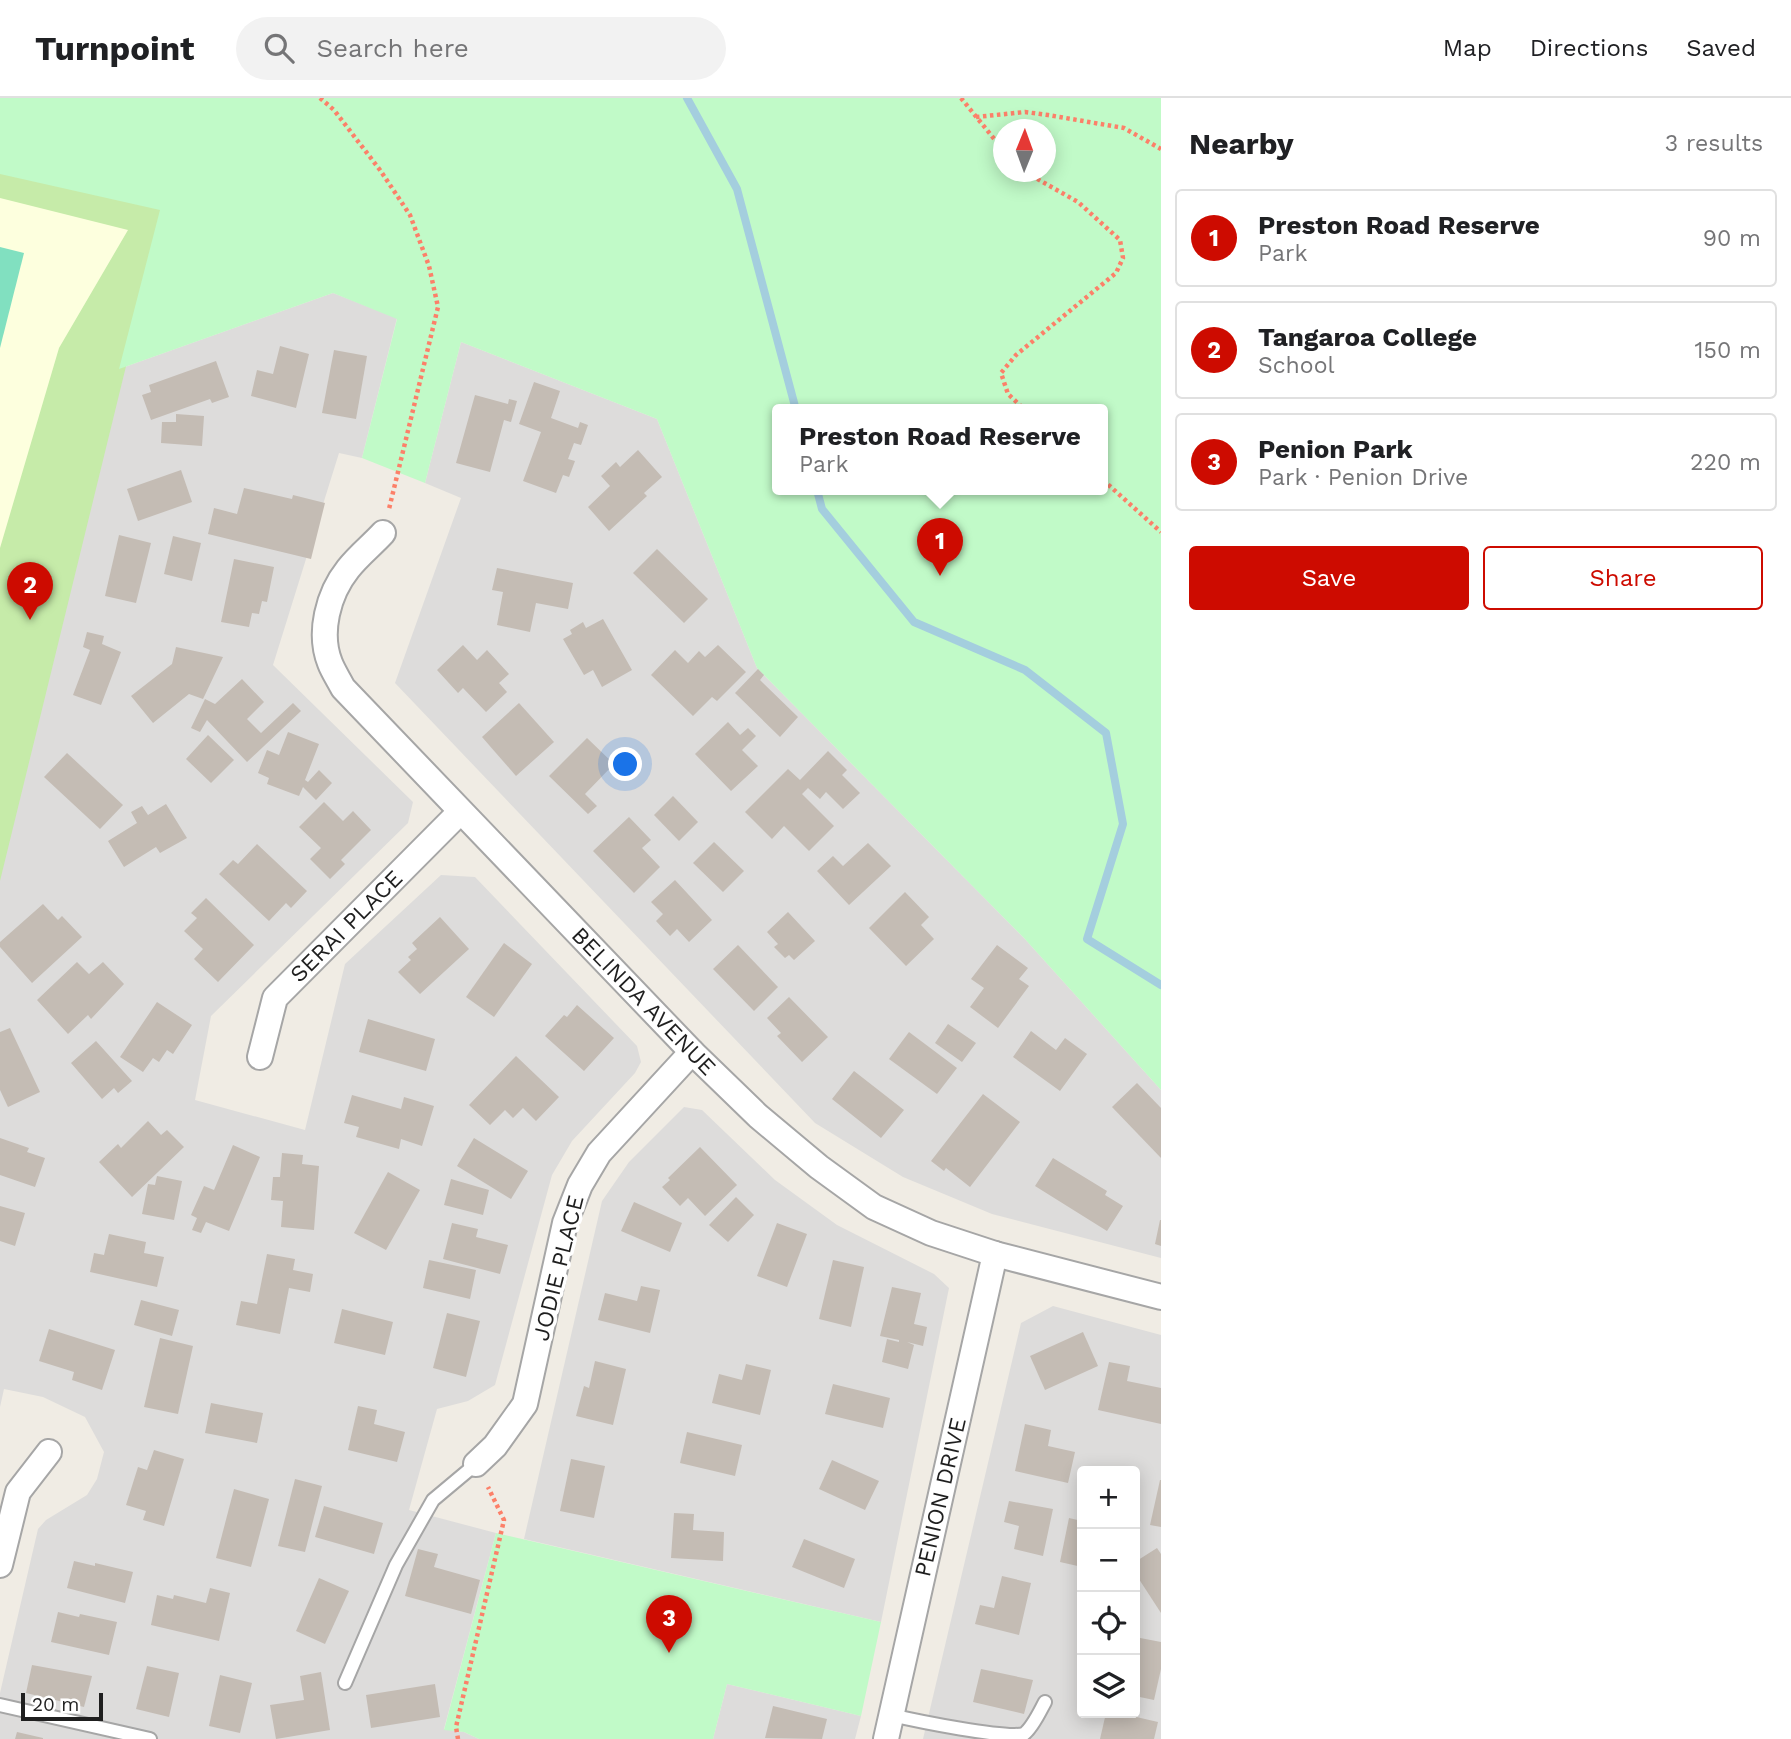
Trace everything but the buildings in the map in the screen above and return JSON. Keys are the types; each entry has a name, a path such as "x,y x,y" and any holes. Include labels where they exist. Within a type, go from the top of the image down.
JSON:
{"street":[{"name":"BELINDA AVENUE","path":"383,533 347,570 332,597 325,632 330,663 343,688 692,1052 758,1116 874,1207 930,1233 995,1254 1161,1297"},
{"name":"SERAI PLACE","path":"260,1057 275,998 460,812"},
{"name":"JODIE PLACE","path":"476,1464 495,1446 525,1404 565,1223 580,1185 599,1153 692,1052"},
{"name":"PENION DRIVE","path":"888,1727 995,1254"},
{"path":"0,1565 18,1492 49,1452"}],"lane":[{"path":"345,1683 396,1564 433,1500 476,1464"},
{"path":"888,1727 1015,1738 1026,1733 1045,1702"},
{"path":"0,1705 150,1739"}],"path":[{"path":"320,98 334,110 411,215 429,265 438,307 383,533"},
{"path":"961,98 993,138"},
{"path":"976,117 1025,112 1124,128 1161,149"},
{"path":"1019,404 1008,394 1001,373 1016,355 1116,274 1122,258 1120,240 1078,202 1043,182"},
{"path":"1108,484 1161,532"},
{"path":"458,1739 456,1727 504,1520 476,1464"}],"shaded area":[{"path":"0,174 160,210 0,870"},
{"path":"333,293 397,318 362,458 339,453 273,665 413,802 408,823 211,1016 195,1100 305,1130 345,964 441,875 475,877 637,1046 641,1062 635,1073 572,1141 552,1175 495,1385 468,1401 437,1409 409,1510 496,1533 444,1729 464,1732 479,1739 0,1739 0,1693 38,1529 46,1520 87,1495 97,1479 104,1452 85,1417 43,1397 4,1389 0,1407 0,870 119,369"},
{"path":"461,342 657,419 757,668 1024,938 1161,1090 1161,1258 992,1214 903,1177 815,1123 395,683 461,498 425,483"},
{"path":"684,1107 702,1110 775,1180 837,1225 934,1274 949,1288 881,1622 524,1539 602,1201 629,1162"},
{"path":"1053,1306 1161,1335 1161,1739 923,1739 1021,1323"},
{"path":"727,1684 861,1716 855,1739 713,1739"}],"green space":[{"path":"0,98 1161,98 1161,1090 1024,938 757,668 657,419 461,342 425,483 362,458 397,319 333,293 119,369 160,210 0,174"},
{"path":"0,160 165,207 0,881 0,548 59,348 128,230 0,198"},
{"path":"0,247 24,253 0,348"},
{"path":"496,1533 881,1622 861,1716 727,1684 713,1739 479,1739 464,1732 444,1730"}],"waterway":[{"path":"687,98 737,189 794,404"},
{"path":"818,495 822,509 914,622 1025,670 1106,733 1123,824 1087,939 1161,985"}],"place":[{"name":"Preston Road Reserve","path":"940,576"},
{"name":"Tangaroa College","path":"30,620"},
{"name":"Penion Park","path":"669,1653"}]}
